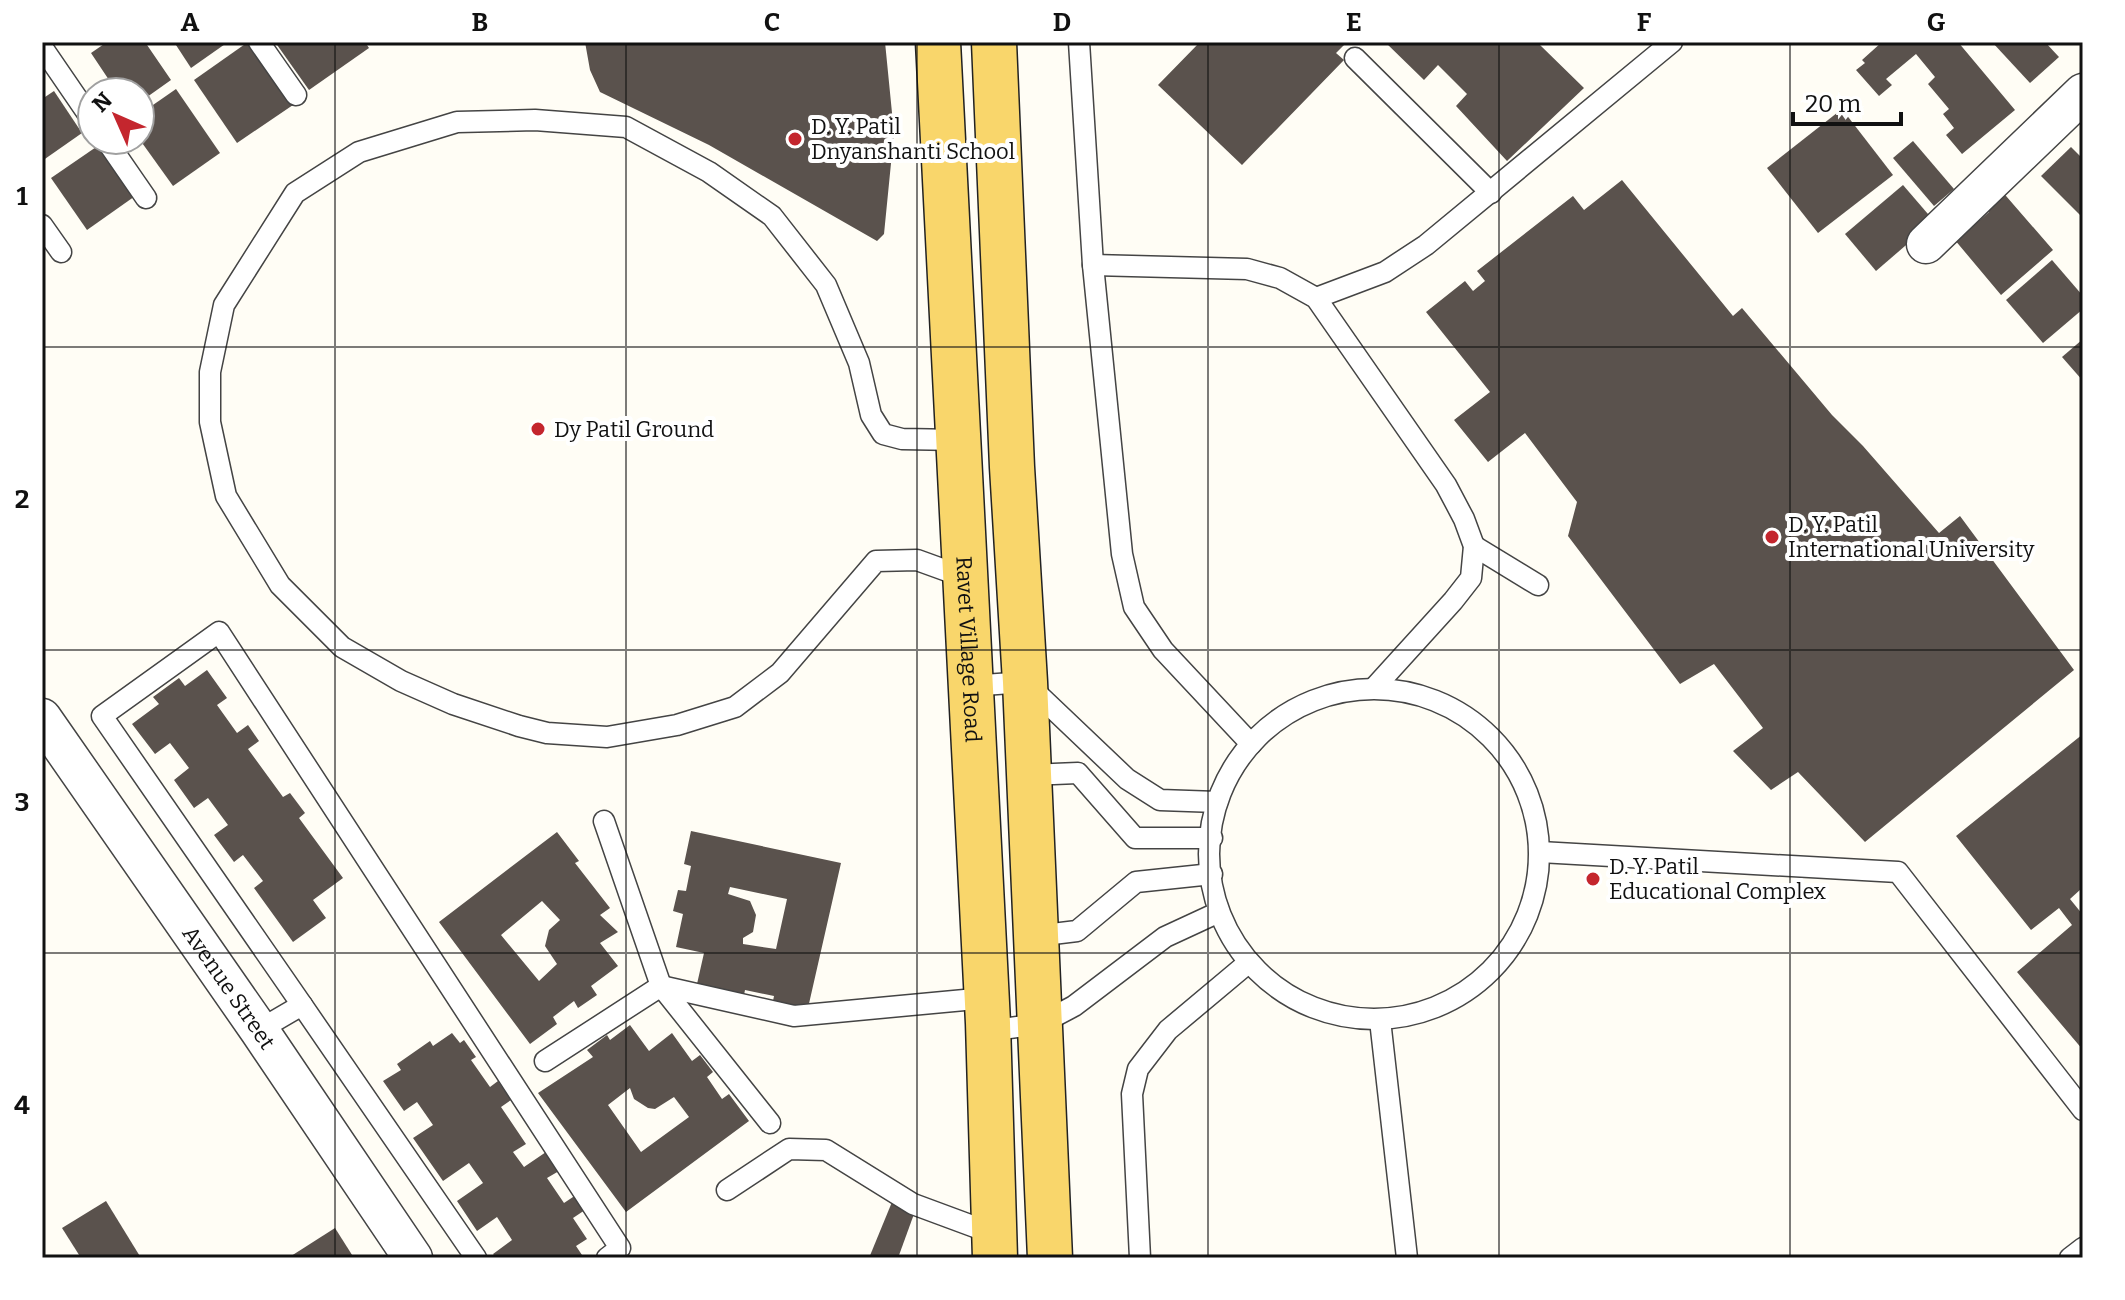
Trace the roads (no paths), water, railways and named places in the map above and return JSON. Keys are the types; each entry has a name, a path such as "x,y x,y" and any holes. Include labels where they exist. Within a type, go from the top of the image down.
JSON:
{"main road":[{"name":"Ravet Village Road","path":"938,42 987,1014 995,1246"},
{"path":"994,42 1050,1258"}],"street":[{"path":"1926,244 2083,93"},
{"name":"Avenue Street","path":"42,718 413,1258"}],"lane":[{"path":"259,42 296,95"},
{"path":"1079,42 1093,265 1122,554 1134,607 1163,650 1251,744"},
{"path":"1316,298 1385,272 1426,245 1672,42"},
{"path":"42,47 76,97"},
{"path":"1355,58 1491,193"},
{"path":"958,440 902,439 883,434 871,415 859,363 826,285 772,216 709,172 626,127 535,120 457,122 359,152 295,193 224,305 210,372 210,422 226,496 280,585 342,647 401,681 453,704 519,726 547,733 607,737 677,725 735,707 780,673 876,561 917,560 964,577"},
{"path":"117,156 146,198"},
{"path":"42,225 61,252"},
{"path":"1093,265 1247,269 1280,278 1316,298 1446,485 1474,546 1471,578 1374,688"},
{"path":"1474,546 1538,585"},
{"path":"476,1258 102,716 219,632 620,1248 607,1258"},
{"path":"970,686 1025,682 1127,779 1160,800 1217,802"},
{"path":"1374,688 1425,696 1472,719 1509,755 1532,801 1540,852 1533,903 1510,949 1475,986 1430,1010 1380,1020 1331,1014 1286,995 1248,963 1231,939 1219,912 1209,857 1217,802 1231,771 1251,744 1286,714 1328,695 1374,688"},
{"path":"1029,775 1078,773 1135,838 1212,838"},
{"path":"604,821 661,986 770,1123"},
{"path":"1540,852 1898,872 2083,1110"},
{"path":"1036,936 1077,931 1136,882 1212,874"},
{"path":"545,1061 661,986 794,1016 987,1014 1040,1024 1074,1006 1165,937 1219,912"},
{"path":"1140,1258 1132,1094 1138,1069 1168,1030 1248,963"},
{"path":"259,1030 302,1005"},
{"path":"1380,1020 1407,1258"},
{"path":"727,1190 789,1149 826,1150 913,1204 995,1246"},
{"path":"2070,1258 2083,1248"}],"place":[{"name":"D. Y. Patil Dnyanshanti School","path":"795,139"},
{"name":"Dy Patil Ground","path":"538,429"},
{"name":"D. Y. Patil International University","path":"1772,537"},
{"name":"D. Y. Patil Educational Complex","path":"1593,879"}]}
